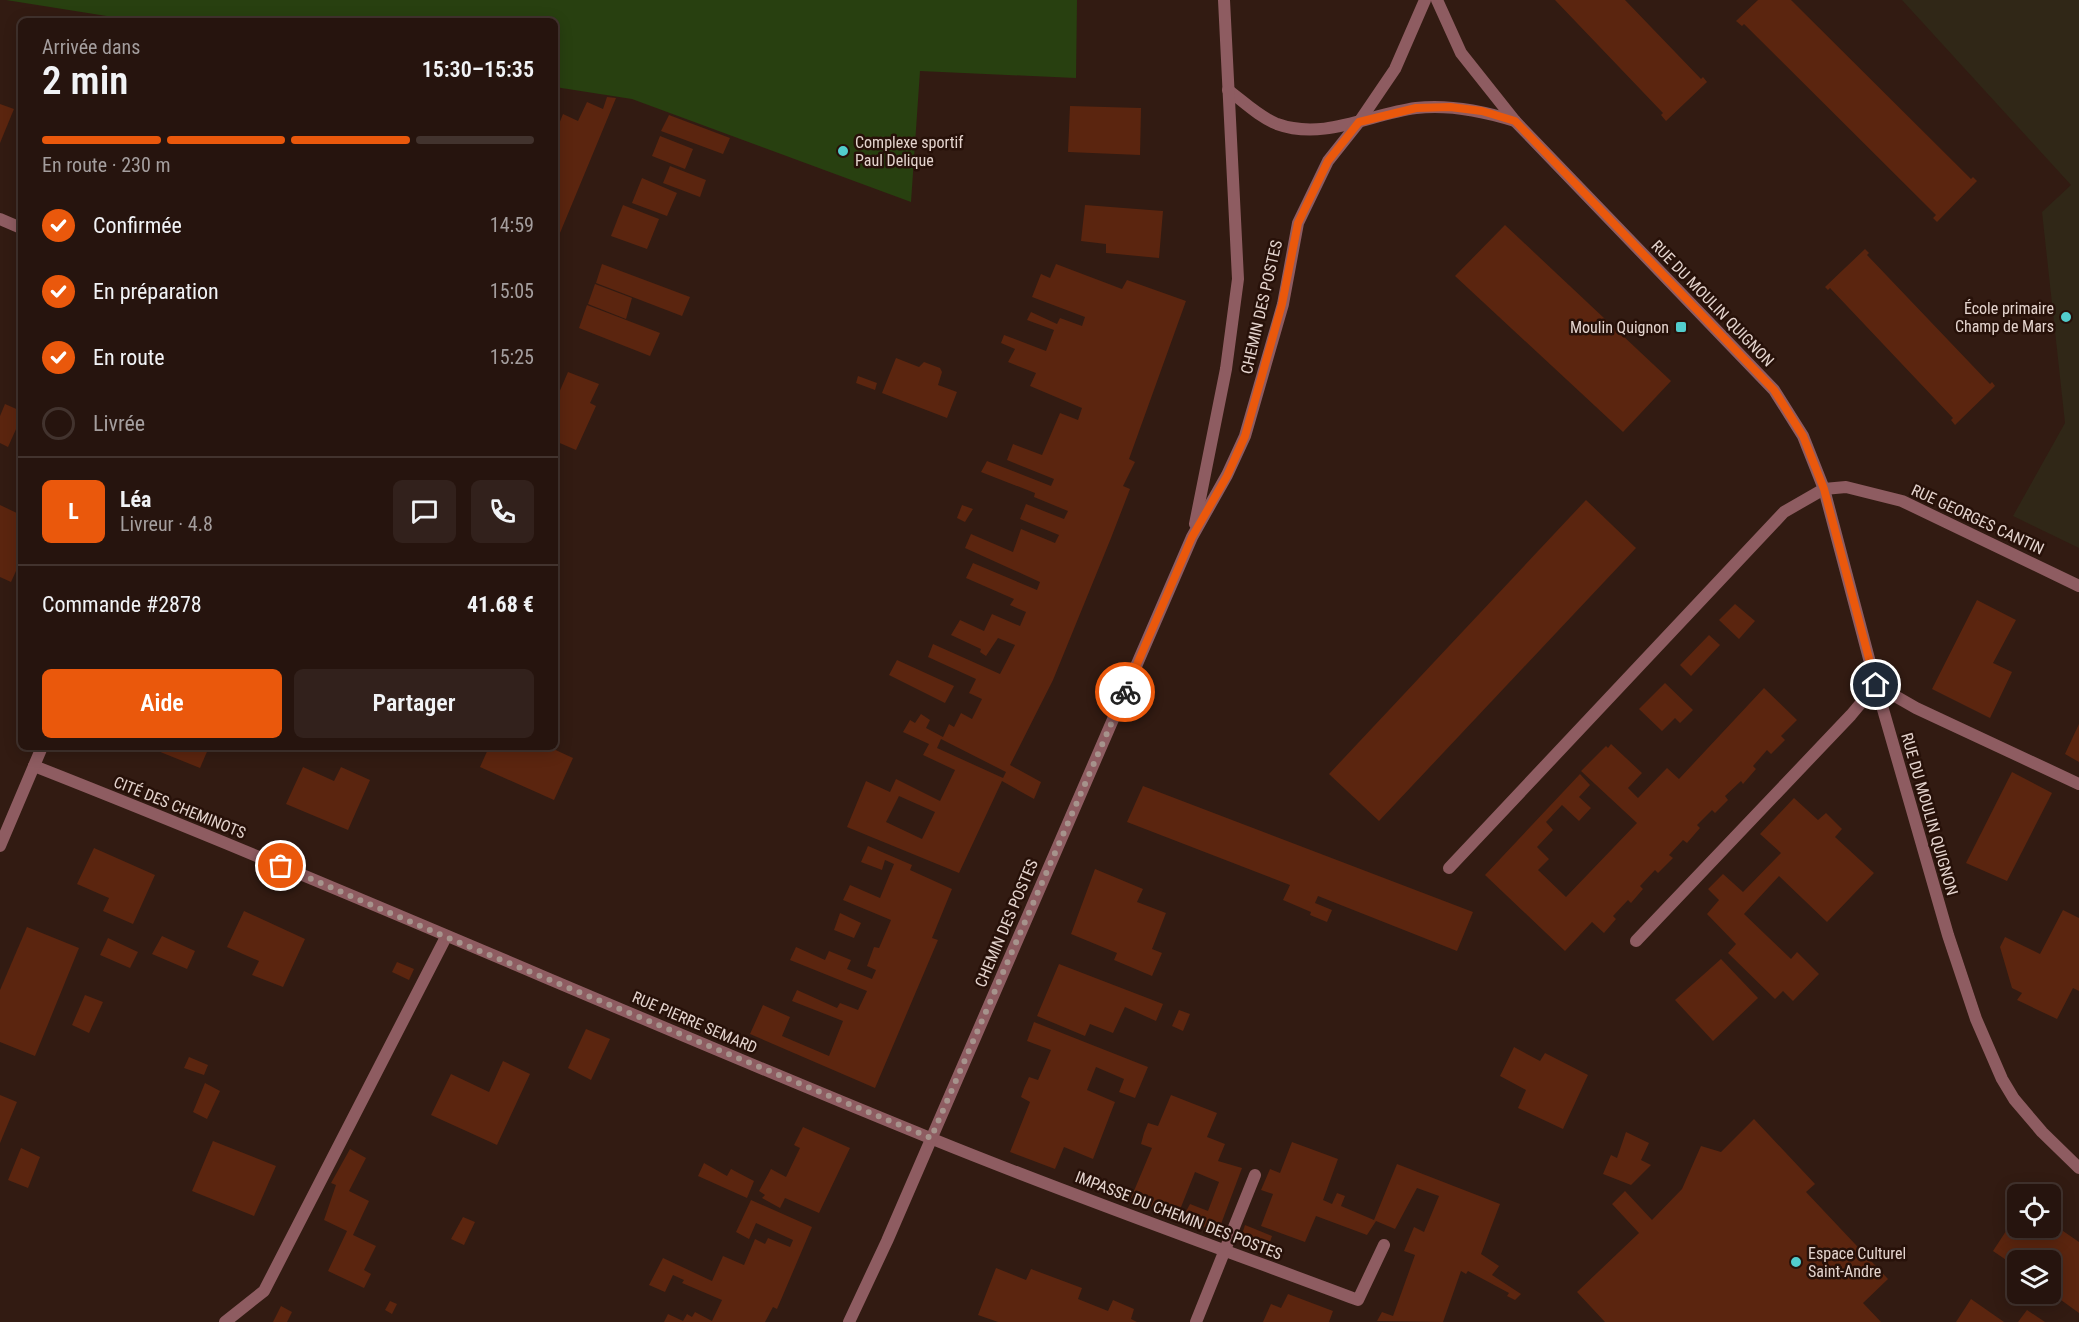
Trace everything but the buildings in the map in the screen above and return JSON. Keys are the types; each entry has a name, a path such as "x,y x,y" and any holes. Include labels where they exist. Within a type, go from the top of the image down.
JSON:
{"street":[{"name":"CHEMIN DES POSTES","path":"1192,537 1226,369 1238,279 1224,0"},
{"name":"CHEMIN DES POSTES","path":"849,1322 887,1241 1192,537 1227,476 1245,436 1282,304 1298,223 1328,161 1359,122 1395,69 1425,0"},
{"name":"RUE DU MOULIN QUIGNON","path":"1437,0 1461,53 1515,121 1774,390 1803,436 1824,489 1876,685 1948,935 1976,1019 2002,1079 2014,1099 2042,1132 2079,1168"},
{"path":"1228,90 1276,124 1313,130 1359,122"},
{"name":"RUE DU MOULIN QUIGNON","path":"1359,122 1416,108 1450,107 1482,111 1515,121"},
{"path":"0,219 18,227"},
{"name":"RUE GEORGES CANTIN","path":"1824,489 1846,487 1902,501 2079,586"},
{"path":"1449,868 1784,512 1824,489"},
{"path":"1636,941 1851,715 1876,685 1916,708 2079,784"},
{"path":"0,846 41,750"},
{"name":"CITÉ DES CHEMINOTS","path":"34,766 196,829 446,937"},
{"path":"225,1322 264,1291 446,937"},
{"name":"RUE PIERRE SEMARD","path":"446,937 931,1138"},
{"name":"IMPASSE DU CHEMIN DES POSTES","path":"931,1138 1358,1300 1384,1245"},
{"path":"1196,1322 1255,1175"}],"shaded area":[{"name":"École primaire Champ de Mars","path":"1902,0 2079,0 2079,548 2013,516 2065,423 2042,212 2071,185"}],"green space":[{"name":"Complexe sportif Paul Delique","path":"6,0 1077,0 1076,78 920,71 911,202 632,99 558,87 558,18 119,18"}],"way so far":[{"path":"281,866 446,937 931,1138 1125,692"}],"place":[{"name":"Complexe sportif Paul Delique","path":"843,151"},
{"name":"École primaire Champ de Mars","path":"2066,317"},
{"name":"Moulin Quignon","path":"1681,327"},
{"name":"Espace Culturel Saint-Andre","path":"1796,1262"}],"route":[{"path":"1125,692 1192,537 1227,476 1245,436 1282,304 1298,223 1328,161 1359,122 1416,108 1450,107 1482,111 1515,121 1774,390 1803,436 1824,489 1876,685"}]}
